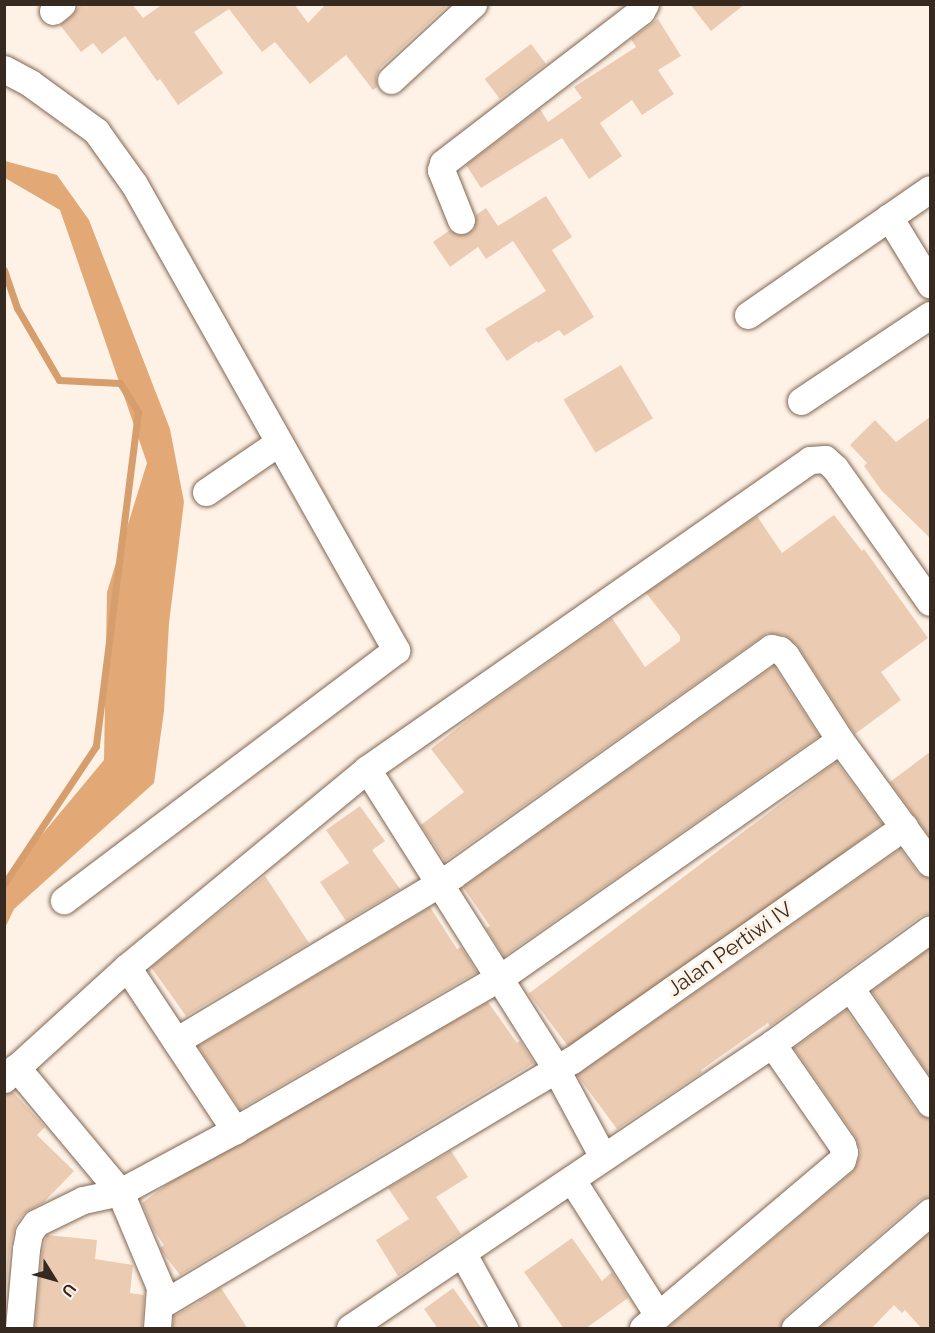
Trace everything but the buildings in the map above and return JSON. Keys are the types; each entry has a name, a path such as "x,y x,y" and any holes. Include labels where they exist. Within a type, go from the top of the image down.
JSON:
{"street":[{"path":"391,80 473,4"},
{"path":"460,220 441,170 443,162 640,11 645,4"},
{"path":"4,69 30,83 96,131 134,184 396,650 64,900"},
{"path":"747,315 930,189"},
{"path":"890,217 930,284"},
{"path":"801,401 930,315"},
{"path":"206,492 279,442"},
{"path":"158,1317 160,1287 158,1279 120,1192 10,1073 127,967 367,770 810,460 825,459 835,468 930,603"},
{"path":"176,1041 453,875 771,648 780,650 786,656 840,740 930,863"},
{"path":"19,1329 26,1249 29,1233 36,1223 83,1200 120,1192 235,1130 498,978 840,740"},
{"path":"367,770 556,1069 603,1157"},
{"name":"Jalan Pertiwi IV","path":"158,1317 582,1053 904,827"},
{"path":"350,1329 772,1044 851,989 930,929"},
{"path":"127,967 235,1130"},
{"path":"851,989 930,1103"},
{"path":"572,1180 651,1322 842,1160 844,1152 842,1145 772,1044"},
{"path":"795,1329 930,1212"},
{"path":"463,1254 504,1329"}],"shaded area":[{"path":"5,161 57,175 89,220 170,429 184,502 169,623 164,711 154,783 14,909 5,928 5,879 104,760 107,592 147,463 60,210 5,178"}],"waterway":[{"path":"4,270 17,308 59,380 120,383 138,412 96,746 4,884"}]}
